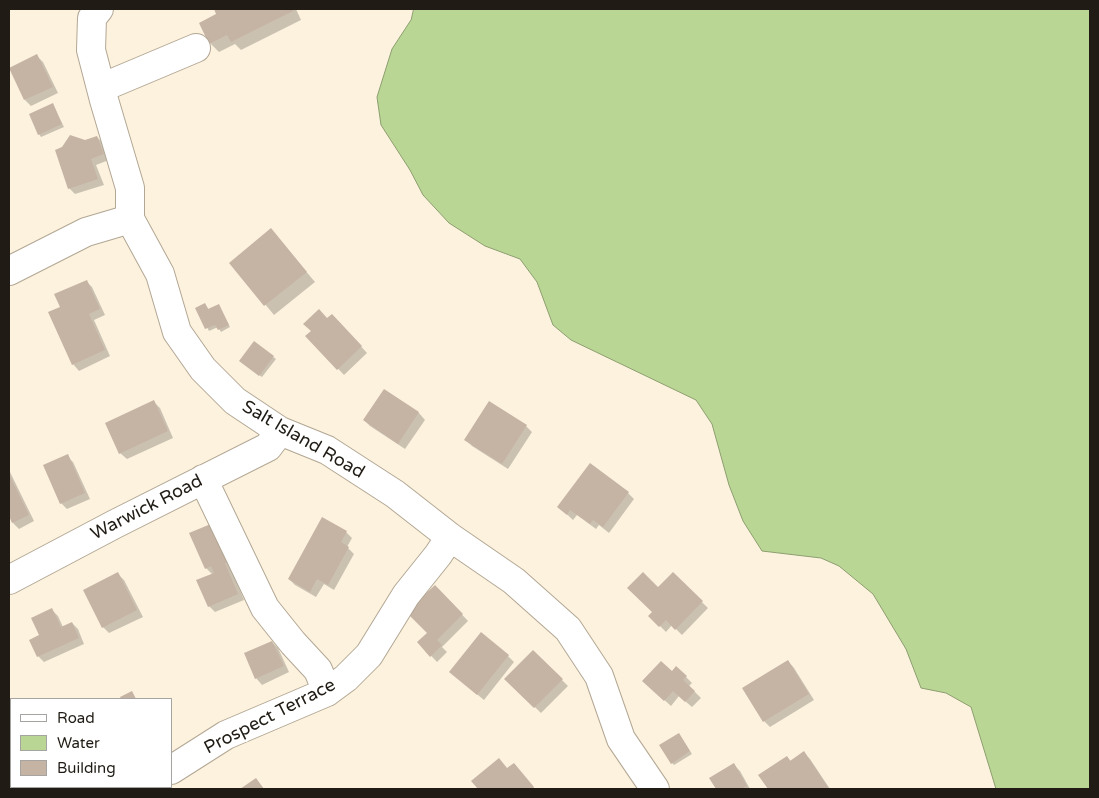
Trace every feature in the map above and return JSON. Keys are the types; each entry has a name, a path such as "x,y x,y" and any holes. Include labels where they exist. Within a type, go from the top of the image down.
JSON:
{"street":[{"name":"Salt Island Road","path":"95,9 92,18 92,50 130,188 130,218 160,274 177,332 203,370 234,401 280,430 327,450 395,494 450,537 514,581 568,630 599,676 622,739 655,789"},
{"path":"101,88 196,48"},
{"path":"9,271 86,232 130,218"},
{"name":"Warwick Road","path":"9,580 268,447 280,430"},
{"path":"203,480 265,608 293,644 318,670 327,692"},
{"name":"Prospect Terrace","path":"172,769 226,735 327,692 346,678 368,655 406,595 450,537"}],"water":[{"path":"414,9 1090,9 1090,789 996,789 971,707 946,693 921,688 906,649 873,594 839,566 821,558 762,551 743,521 729,485 712,424 696,400 571,340 553,325 537,282 520,259 485,246 449,223 423,195 410,170 381,125 377,97 392,49 411,20"}],"building":[{"path":"214,9 292,9 293,11 231,42 227,35 209,44 199,23 216,14"},
{"path":"37,54 53,87 24,100 9,68"},
{"path":"53,103 62,124 38,135 29,114"},
{"path":"70,135 85,140 97,136 104,154 91,159 98,179 68,189 55,150 62,147"},
{"path":"271,228 307,272 264,306 229,263"},
{"path":"87,280 100,309 89,314 105,350 72,365 48,312 60,307 54,294"},
{"path":"205,303 208,309 219,304 229,325 218,330 215,325 205,329 195,308"},
{"path":"319,309 327,318 332,314 362,346 337,370 305,336 311,331 303,324"},
{"path":"254,341 274,356 259,376 239,361"},
{"path":"384,389 419,412 398,444 363,420"},
{"path":"154,400 168,431 119,454 105,423"},
{"path":"489,401 527,425 502,464 464,440"},
{"path":"68,454 85,493 60,504 43,465"},
{"path":"590,463 629,492 603,527 593,520 590,524 570,510 567,515 557,507"},
{"path":"9,474 29,515 12,523 9,516"},
{"path":"322,517 347,531 341,542 349,547 328,585 317,579 310,592 288,579"},
{"path":"218,521 234,559 225,563 238,594 208,607 196,580 214,573 211,566 205,569 189,533"},
{"path":"118,572 137,610 102,628 83,590"},
{"path":"643,572 658,587 673,572 703,601 675,630 666,620 659,627 648,616 652,612 627,588"},
{"path":"435,585 463,614 437,640 442,645 430,657 417,642 427,633 406,612"},
{"path":"52,608 61,627 72,622 79,638 37,657 29,640 39,635 31,618"},
{"path":"481,632 509,655 477,695 449,672"},
{"path":"272,641 284,666 255,679 244,653"},
{"path":"533,650 563,679 534,708 504,679"},
{"path":"788,660 809,694 763,722 742,688"},
{"path":"661,661 672,671 676,666 687,676 683,680 695,691 685,702 673,691 664,701 642,681"},
{"path":"132,691 136,698 120,698"},
{"path":"679,733 690,751 671,764 659,745"},
{"path":"804,751 829,789 768,789 758,775 787,756 790,761"},
{"path":"499,758 507,768 514,763 534,787 532,789 478,789 471,781"},
{"path":"734,763 747,786 741,789 716,789 709,778"},
{"path":"256,778 264,789 240,789"}]}
